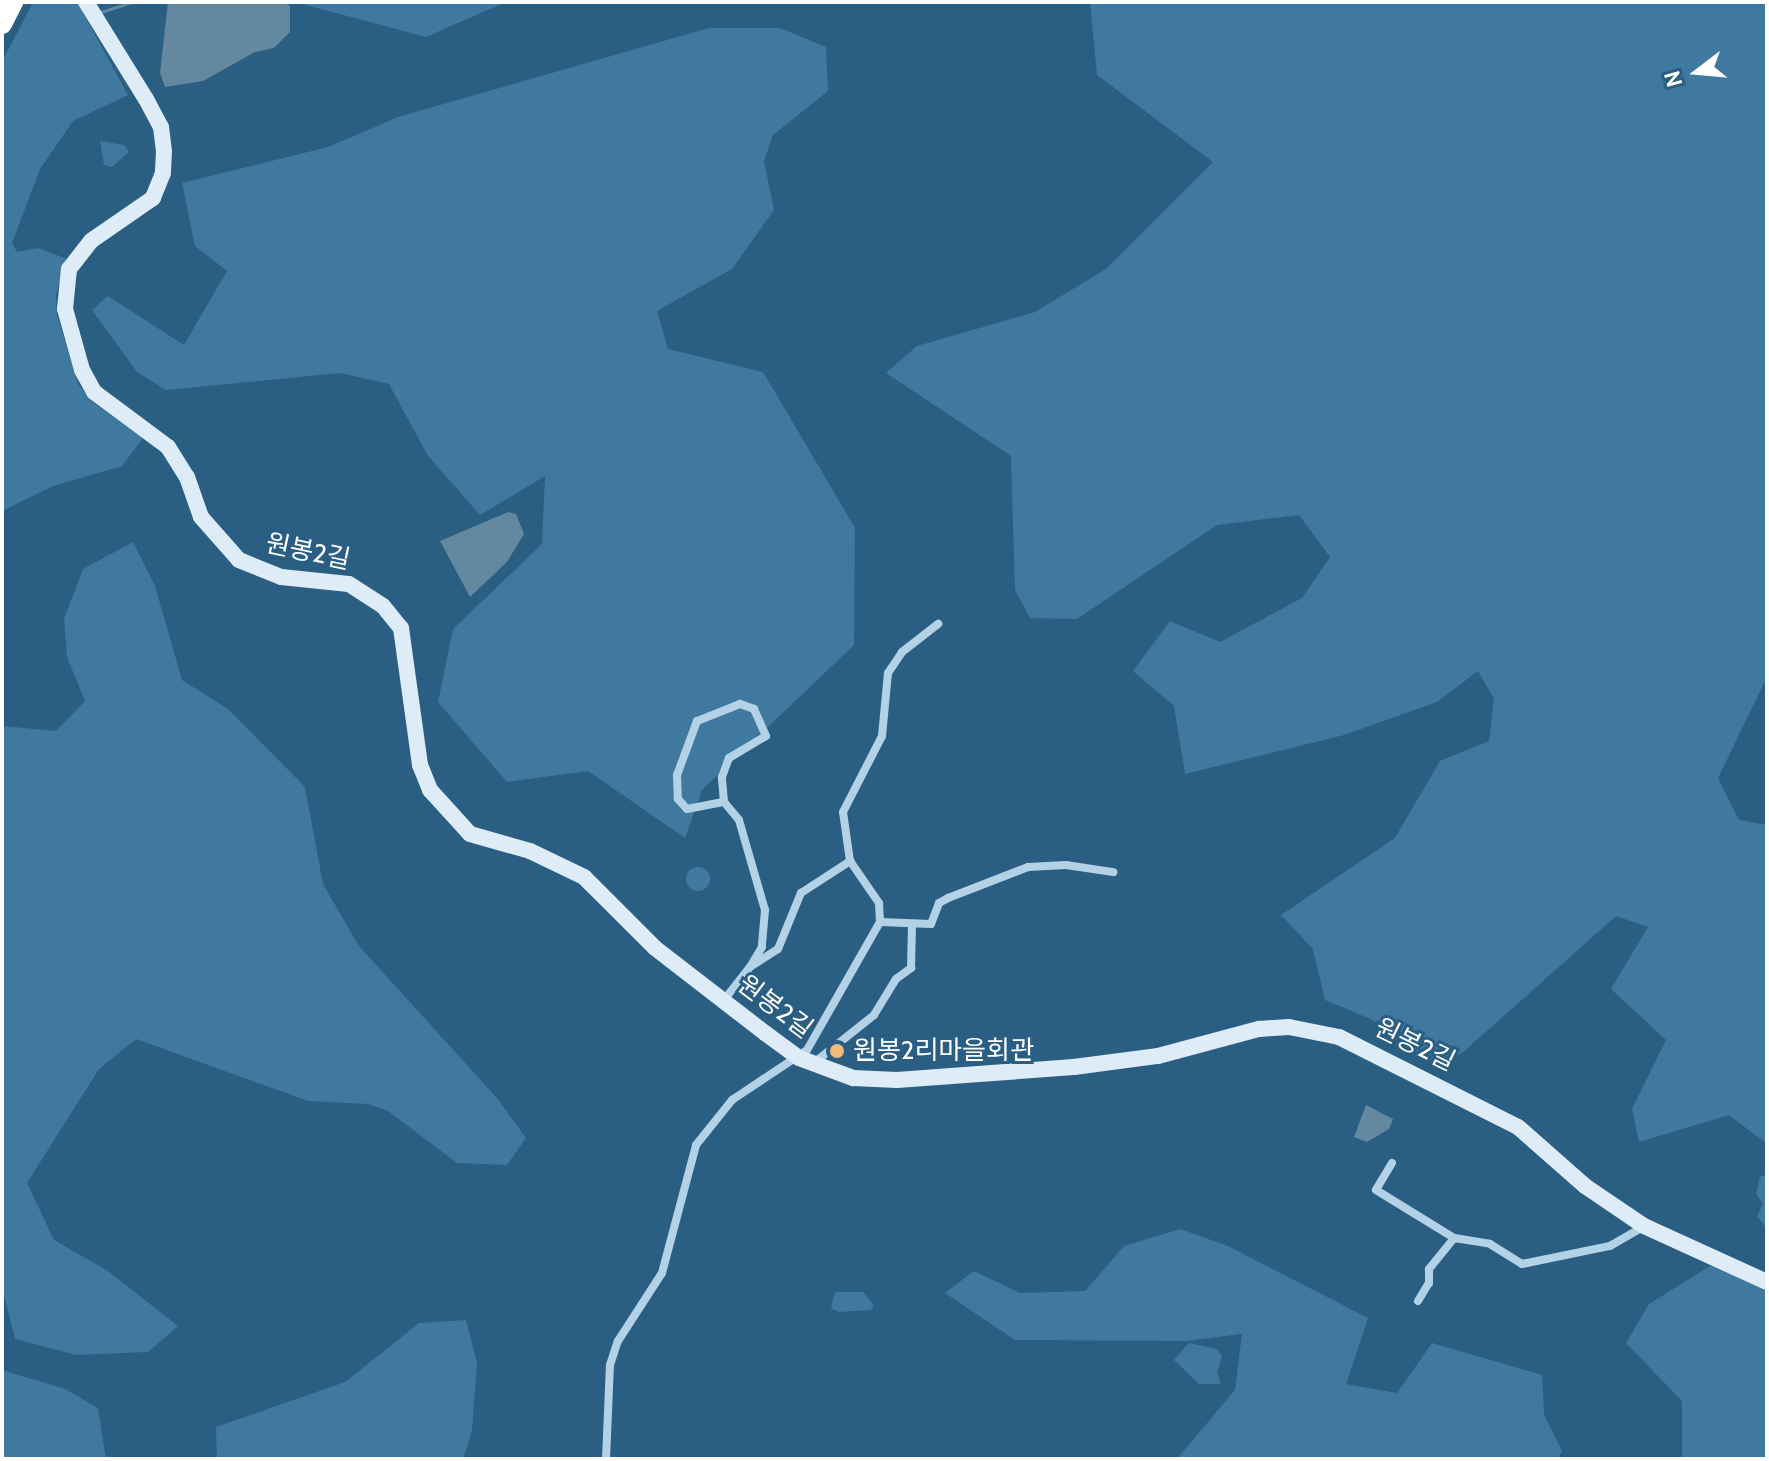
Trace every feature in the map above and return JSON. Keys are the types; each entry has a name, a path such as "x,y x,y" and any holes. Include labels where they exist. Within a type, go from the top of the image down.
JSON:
{"highway":[{"path":"2,24 13,2"}],"main road":[{"name":"원봉2길","path":"86,2 161,127 163,173 153,198 77,256 64,285 67,324 94,392 156,438 179,463 211,532 239,560 281,577 349,584 383,606 398,625 420,765 430,790 457,824 485,841 530,851 584,877 655,948 807,1060 867,1081 930,1078 1158,1056 1234,1034 1289,1027 1353,1042 1451,1089 1518,1127 1585,1186 1644,1226 1767,1282"}],"street":[{"path":"807,1060 880,922 879,903 850,861 843,812 882,736 888,673 902,652 938,624"},
{"path":"724,802 687,809 678,799 677,775 697,721 740,704 754,709 766,736 729,758 722,777 724,802 739,820 762,890 762,947 724,1000"},
{"path":"750,967 778,949 801,893 850,861"},
{"path":"880,922 931,924 939,903 1028,867 1066,865 1113,872"},
{"path":"606,1459 610,1365 618,1341 662,1273 696,1145 732,1100 807,1060 874,1015 896,979 911,968 912,925"},
{"path":"1392,1163 1376,1190 1454,1238 1490,1244 1533,1266 1610,1246 1644,1226"},
{"path":"1418,1301 1429,1283 1429,1269 1454,1238"}],"shaded area":[{"path":"33,2 77,2 128,95 73,121 40,169 12,243 17,252 38,248 67,259 56,294 57,315 78,384 91,401 143,438 122,466 53,486 2,511 2,62"},
{"path":"168,2 283,2 290,6 290,32 274,48 255,52 203,81 165,87 160,73"},
{"path":"295,2 506,2 426,37"},
{"path":"1090,2 1767,2 1767,677 1718,778 1739,820 1767,825 1767,1144 1729,1115 1639,1142 1632,1109 1666,1040 1611,989 1648,927 1616,916 1461,1054 1429,1061 1373,1020 1325,1000 1313,949 1281,915 1395,838 1440,761 1489,741 1494,699 1478,671 1437,702 1344,735 1185,774 1174,706 1133,671 1170,621 1220,642 1302,598 1330,557 1299,515 1217,525 1077,619 1030,618 1015,590 1011,456 886,373 917,346 1035,312 1106,269 1213,162 1097,75"},
{"path":"709,28 780,28 826,47 828,91 773,135 764,161 774,210 732,269 657,311 668,349 763,372 788,414 855,528 854,645 702,790 685,838 588,771 507,782 438,702 453,629 542,544 545,476 480,515 428,456 389,384 340,373 166,390 137,372 92,310 108,296 184,345 227,271 195,246 182,183 328,147 398,117"},
{"path":"100,141 124,145 129,152 112,167 104,165"},
{"path":"508,512 516,514 524,534 507,562 470,597 440,541"},
{"path":"133,542 155,586 182,680 228,709 305,787 323,884 359,946 497,1098 526,1138 507,1165 457,1163 388,1111 368,1104 308,1101 136,1039 99,1069 27,1183 54,1240 108,1271 178,1326 148,1352 76,1355 15,1339 2,1287 2,726 56,731 85,701 67,657 64,619 83,569"},
{"path":"698,867 707,870 710,879 707,888 698,891 689,888 686,879 689,870"},
{"path":"1366,1105 1393,1119 1389,1129 1367,1142 1354,1137"},
{"path":"1767,1174 1767,1229 1757,1216 1763,1204 1756,1194 1760,1177"},
{"path":"1180,1229 1228,1246 1368,1318 1346,1384 1397,1393 1432,1343 1542,1375 1544,1415 1562,1451 1558,1459 1177,1459 1235,1390 1242,1334 1186,1341 1015,1340 945,1293 974,1271 1020,1293 1085,1291 1124,1246"},
{"path":"1710,1266 1767,1273 1767,1459 1682,1459 1682,1401 1626,1343 1649,1304"},
{"path":"835,1292 863,1292 874,1305 871,1310 839,1312 831,1308"},
{"path":"466,1320 477,1363 472,1431 463,1459 217,1459 216,1427 345,1382 419,1323"},
{"path":"1189,1343 1217,1349 1222,1357 1217,1373 1221,1384 1199,1384 1174,1360"},
{"path":"2,1370 65,1389 98,1408 106,1459 2,1459"}],"waterway":[{"path":"101,12 131,2"}],"place":[{"name":"원봉2리마을회관","path":"837,1051"}]}
